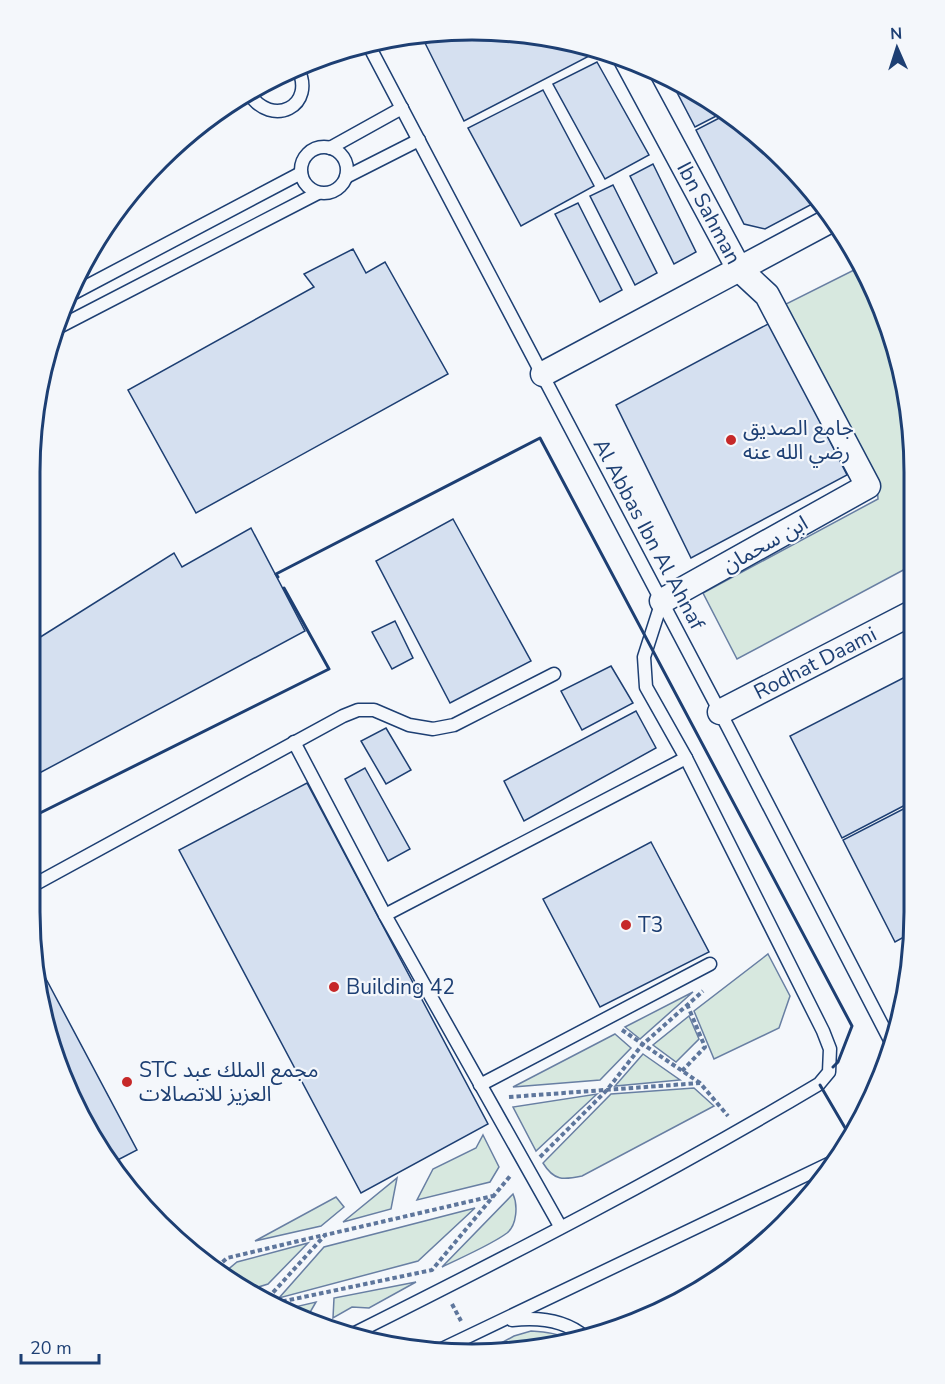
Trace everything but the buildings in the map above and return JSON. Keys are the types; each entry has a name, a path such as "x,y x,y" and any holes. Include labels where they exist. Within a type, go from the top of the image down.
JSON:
{"street":[{"name":"Ibn Sahman","path":"632,71 739,269 767,295 868,486 662,601"},
{"path":"543,374 825,222"},
{"name":"Rodhat Daami","path":"720,712 904,617"}],"lane":[{"name":"Al Abbas Ibn Al Ahnaf","path":"372,52 662,601 887,1034"},
{"path":"255,99 263,108 276,112 294,106 302,95 301,76"},
{"path":"330,148 402,108"},
{"path":"346,177 419,140"},
{"path":"67,323 318,193 335,190 346,177 347,167 338,152 330,148 321,147 313,150 305,156 302,164 301,173 304,181 309,188 318,193"},
{"path":"81,289 301,173"},
{"path":"362,1329 740,1131 819,1084 829,1072 830,1049 686,758 646,687 644,657 662,601"},
{"path":"40,882 343,716 358,710 374,710 409,725 433,729 454,724 554,674"},
{"path":"294,742 385,915 560,1226"},
{"path":"385,915 686,758"},
{"path":"480,1085 706,967"},
{"path":"454,1343 819,1168"},
{"path":"502,1321 536,1318 577,1331"}],"path":[{"path":"286,1301 432,1270 494,1196 607,1090 642,1045 710,984 706,967"},
{"path":"682,1071 705,1047 687,1004"},
{"path":"606,1020 700,1083 740,1131"},
{"path":"488,1099 700,1083"},
{"path":"222,1263 227,1258 494,1196"},
{"path":"272,1294 325,1235"},
{"path":"432,1270 469,1336"}],"shaded area":[{"path":"854,270 872,307 890,361 901,416 904,444 904,570 737,659 703,593 878,499 877,482 784,305"},
{"path":"768,954 790,996 779,1028 714,1059 694,1011"},
{"path":"693,992 640,1039 625,1027"},
{"path":"689,1016 699,1039 676,1062 653,1045"},
{"path":"615,1034 631,1048 600,1080 513,1087"},
{"path":"643,1054 680,1080 615,1086"},
{"path":"694,1088 714,1106 582,1176 560,1178 551,1173 543,1163 611,1094"},
{"path":"597,1094 536,1151 513,1107"},
{"path":"483,1135 499,1167 490,1182 417,1200 433,1169 476,1148"},
{"path":"397,1178 391,1209 343,1222"},
{"path":"513,1194 516,1215 507,1233 442,1267"},
{"path":"336,1197 344,1207 321,1226 255,1241"},
{"path":"475,1208 418,1261 279,1298 324,1247"},
{"path":"308,1243 268,1284 258,1287 229,1269 237,1262"},
{"path":"416,1282 369,1308 352,1307 333,1318 334,1298"},
{"path":"316,1302 310,1312 297,1306"},
{"path":"531,1331 557,1335 501,1343"}],"wall":[{"path":"278,577 276,574 540,438 852,1026 838,1062 833,1067"},
{"path":"40,813 329,669 284,588"},
{"path":"820,1085 846,1130"}],"place":[{"name":"جامع الصديق رضي الله عنه","path":"731,440"},
{"name":"T3","path":"626,925"},
{"name":"Building 42","path":"334,987"},
{"name":"STC مجمع الملك عبد العزيز للاتصالات","path":"127,1082"}]}
